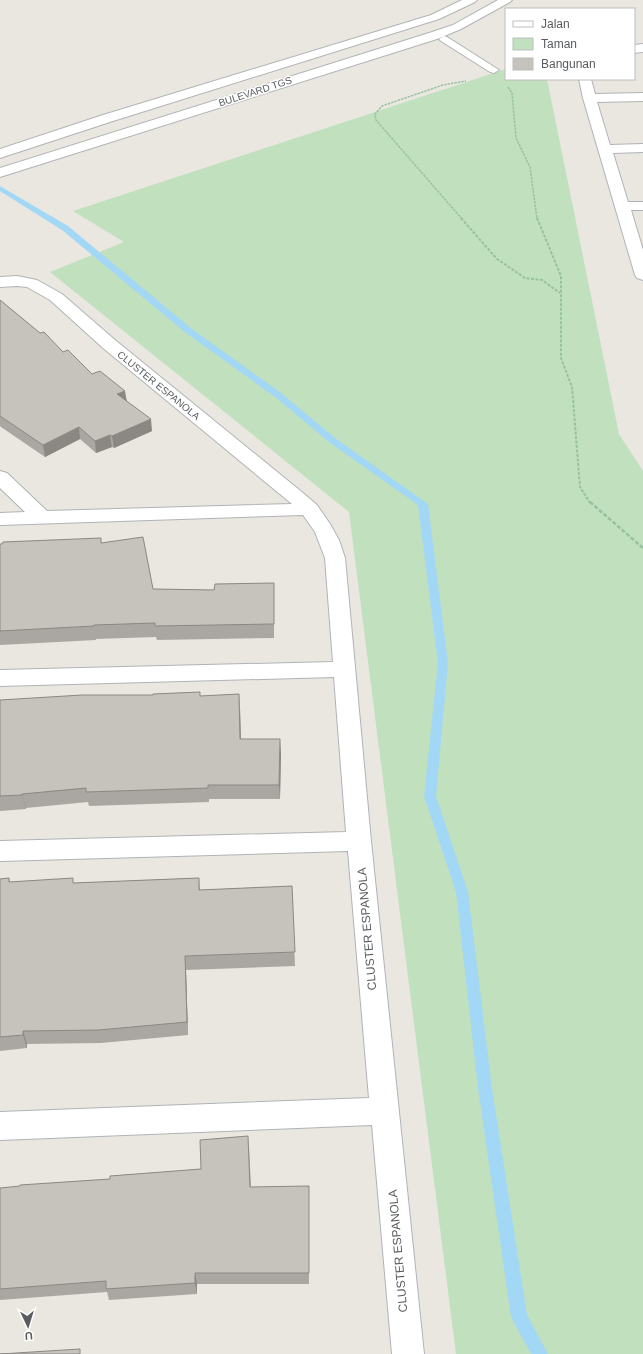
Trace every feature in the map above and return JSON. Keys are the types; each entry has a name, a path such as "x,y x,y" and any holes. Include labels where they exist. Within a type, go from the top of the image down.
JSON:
{"street":[{"name":"BULEVARD TGS","path":"0,154 108,118 373,38 435,17 471,0"},
{"name":"BULEVARD TGS","path":"2,171 432,36 457,27 494,8 506,0"},
{"path":"584,80 643,272"},
{"path":"589,98 643,97"},
{"path":"605,149 643,148"},
{"path":"622,206 643,206"},
{"name":"CLUSTER ESPANOLA","path":"0,282 17,281 31,283 56,297 109,344 165,388 310,510 322,526 331,543 336,558 359,841 408,1354"},
{"path":"0,477 41,517"},
{"path":"0,519 310,510"},
{"path":"0,678 344,669"},
{"path":"0,851 359,841"},
{"path":"0,1126 385,1111"}],"lane":[{"path":"444,39 497,72"}],"path":[{"path":"560,293 542,280 525,278 497,259 376,120 375,114 382,106 443,85 497,72 512,93 516,138 530,167 538,219 560,276 561,358 572,387 580,487 592,505 643,548"}],"green space":[{"path":"505,69 505,80 547,80 619,434 643,471 643,1354 456,1354 349,512 50,272 124,242 73,211"}],"building":[{"path":"0,300 40,333 44,332 63,352 68,350 92,374 100,371 125,391 117,394 151,419 112,436 110,435 95,441 79,427 43,445 0,416"},
{"path":"143,537 153,589 214,590 215,584 274,583 274,624 155,626 155,623 0,631 0,544 3,542 101,538 101,543"},
{"path":"200,692 200,696 239,694 240,739 280,739 279,785 208,785 208,788 86,792 86,788 0,796 0,700 82,695 153,695"},
{"path":"9,878 9,882 73,878 73,883 199,878 199,890 292,886 295,952 185,956 187,1022 99,1030 23,1031 23,1035 0,1037 0,879"},
{"path":"248,1136 250,1187 309,1186 309,1273 195,1273 195,1283 106,1289 106,1281 0,1289 0,1188 20,1185 110,1179 110,1176 201,1169 200,1140"},
{"path":"80,1349 80,1354 0,1354"}],"waterway":[{"path":"0,188 65,228 189,331 278,395 332,440 423,504 443,663 430,796 462,892 485,1088 519,1317 540,1354"}]}
